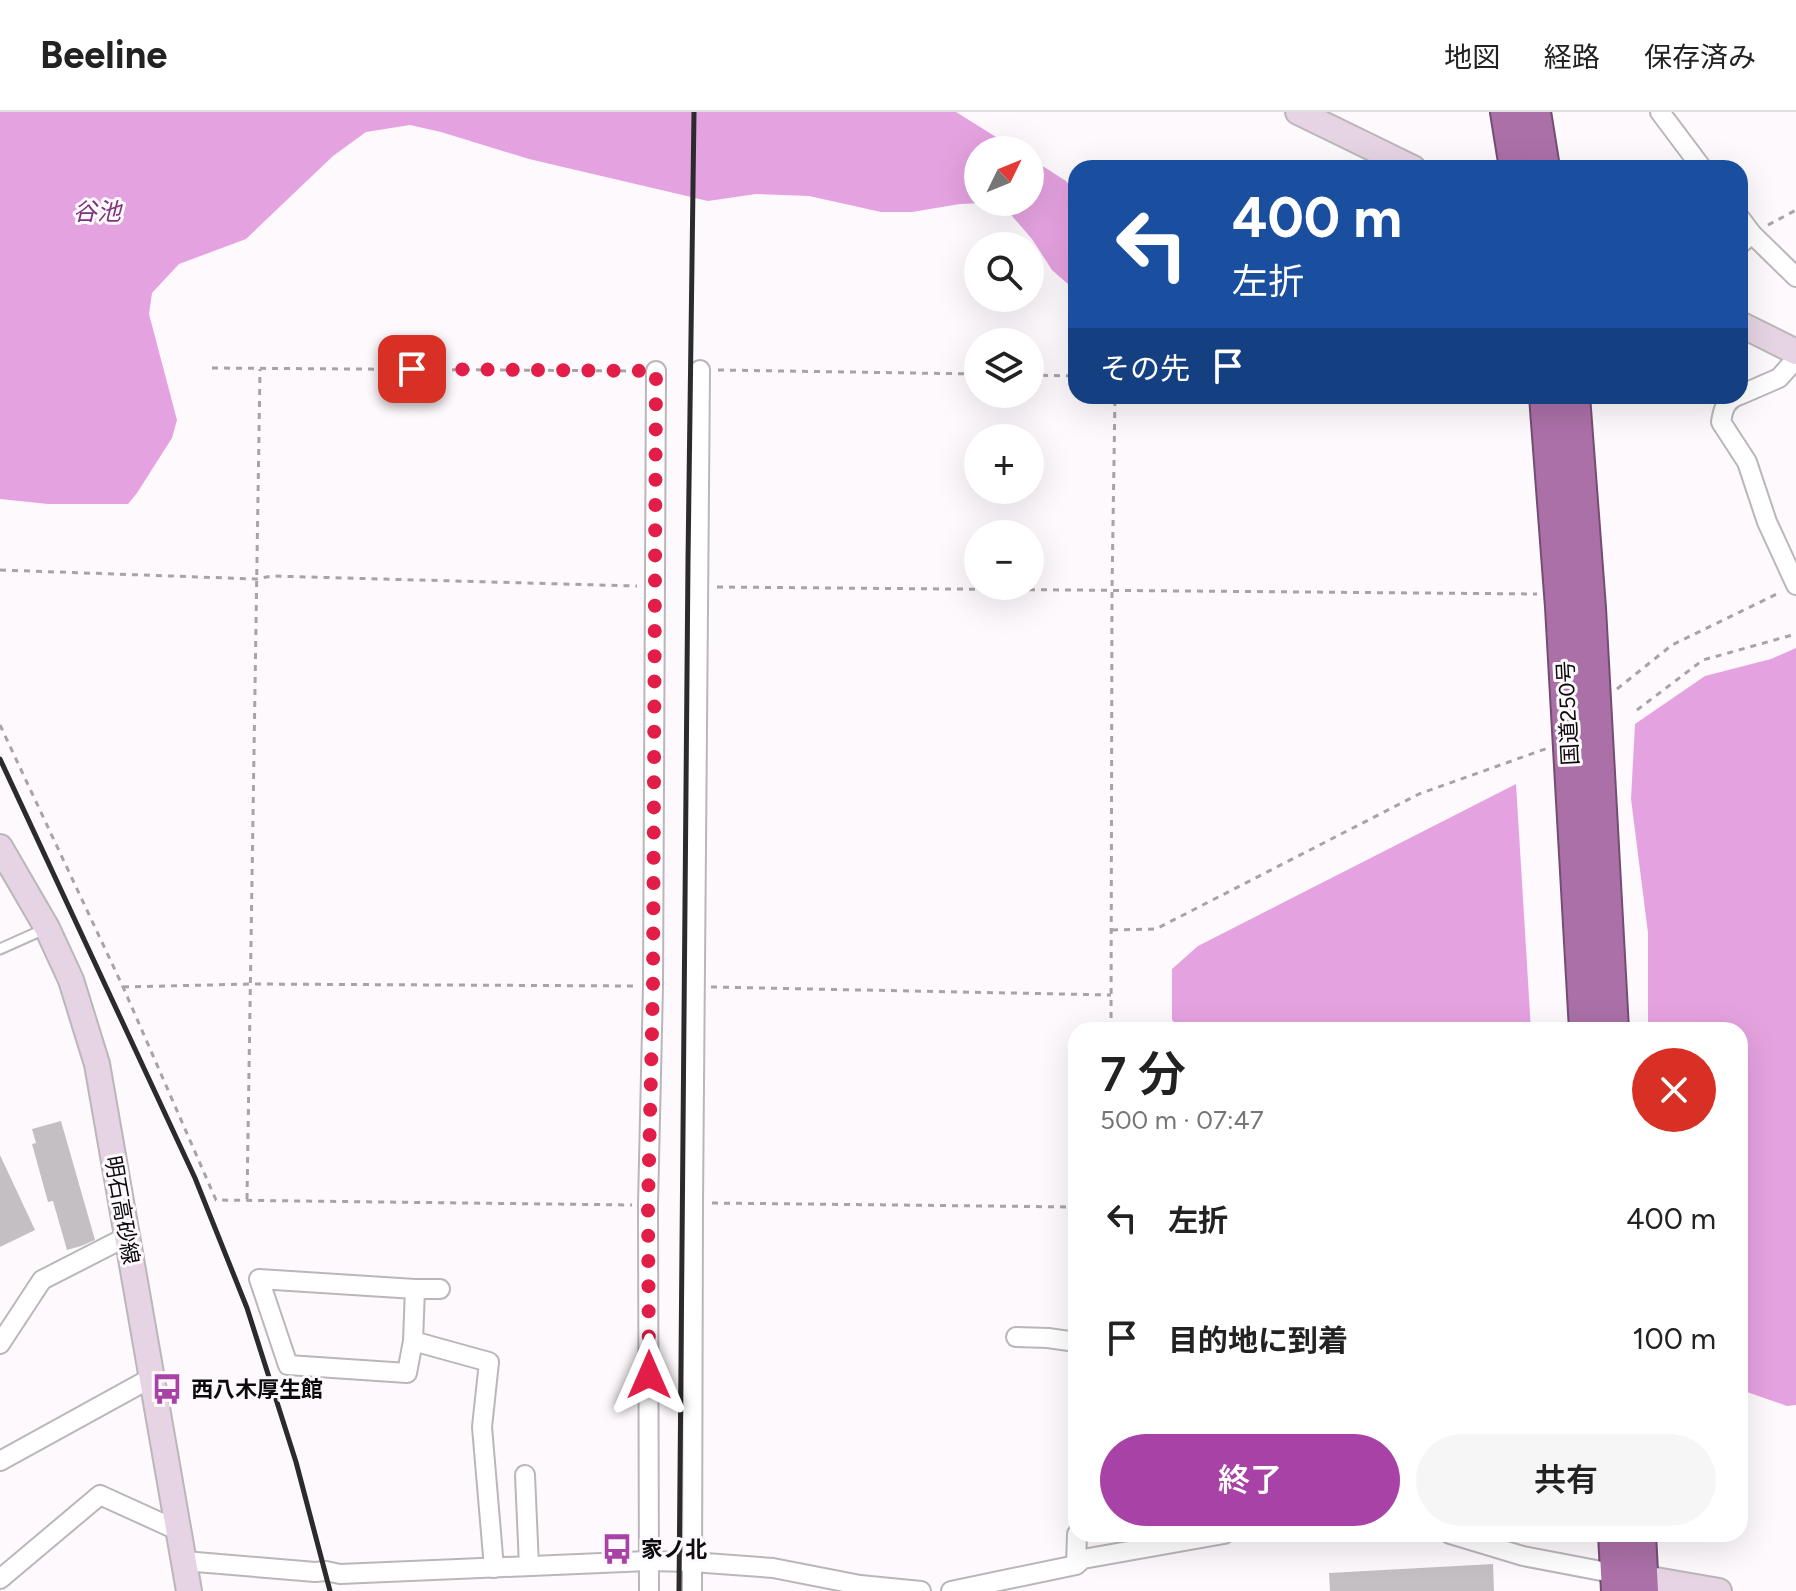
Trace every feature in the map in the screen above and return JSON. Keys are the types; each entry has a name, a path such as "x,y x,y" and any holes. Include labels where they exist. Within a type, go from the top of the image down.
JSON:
{"highway":[{"path":"1507,112 1515,160"},
{"path":"1534,112 1542,160"},
{"name":"国道250号","path":"1547,404 1562,607 1586,1022"},
{"name":"国道250号","path":"1574,404 1589,608 1612,1022"},
{"path":"1617,1542 1630,1583"},
{"path":"1630,1583 1638,1542"}],"main road":[{"path":"1298,112 1397,160"},
{"path":"1748,328 1796,352"},
{"name":"明石高砂線","path":"0,847 47,928 71,980 97,1064 189,1591"},
{"path":"1630,1583 1719,1591"}],"street":[{"path":"1660,112 1696,160"},
{"path":"1748,241 1796,277"},
{"path":"1748,391 1779,378 1796,359"},
{"path":"692,1591 700,370"},
{"path":"649,1591 648,1205 653,986 656,371"},
{"path":"1727,404 1721,422 1747,462 1767,522 1796,585"},
{"path":"0,1344 42,1280 126,1237"},
{"path":"415,1289 413,1341 407,1373 288,1365 259,1279 440,1289"},
{"path":"1016,1337 1068,1341"},
{"path":"413,1341 489,1362 482,1427 494,1568"},
{"path":"0,1461 151,1378"},
{"path":"525,1475 529,1566"},
{"path":"0,1579 100,1495 177,1530"},
{"path":"1076,1565 1077,1542"},
{"path":"951,1591 1076,1565 1083,1559 1179,1542"},
{"path":"1477,1542 1630,1583"},
{"path":"184,1561 340,1574 648,1561 692,1562 773,1568 860,1585 921,1591"}],"lane":[{"path":"0,949 47,928"}],"path":[{"path":"1748,238 1796,210"},
{"path":"212,368 656,371"},
{"path":"247,1199 260,369"},
{"path":"700,370 964,374"},
{"path":"1044,375 1068,376"},
{"path":"1111,1022 1115,404"},
{"path":"0,570 655,587"},
{"path":"1611,694 1672,645 1796,585"},
{"path":"699,587 1541,593"},
{"path":"1637,710 1703,660 1796,634"},
{"path":"0,725 123,987 216,1200 648,1205"},
{"path":"1112,930 1156,929 1419,794 1548,748"},
{"path":"123,987 251,984 653,986"},
{"path":"695,986 1111,995"},
{"path":"693,1203 1068,1207"}],"water":[{"name":"谷池","path":"0,112 956,112 995,136 964,136 964,204 912,212 881,212 809,196 756,194 708,201 529,159 410,125 366,132 333,156 246,239 179,264 152,293 149,314 177,420 172,438 128,504 48,504 0,499"},
{"name":"谷池","path":"1044,167 1068,184 1068,284 1044,258 1044,232 1026,232 1012,216 1044,216"},
{"path":"1796,648 1796,1405 1787,1406 1748,1392 1748,1022 1648,1022 1648,933 1631,799 1635,724 1705,676 1771,659"},
{"path":"1516,784 1531,1022 1174,1022 1172,969 1198,946"}],"building":[{"path":"61,1121 95,1240 67,1250 53,1201 48,1202 32,1144 36,1143 32,1129"},
{"path":"0,1155 35,1230 0,1247"},
{"path":"1493,1564 1494,1591 1330,1591 1329,1573"}],"railway":[{"path":"679,1591 694,112"},
{"path":"0,759 195,1178 247,1308 296,1462 330,1591"}],"place":[{"name":"西八木厚生館","path":"167,1389"},
{"name":"家ノ北","path":"617,1549"}],"route":[{"path":"412,369 656,371 649,1375"}]}
